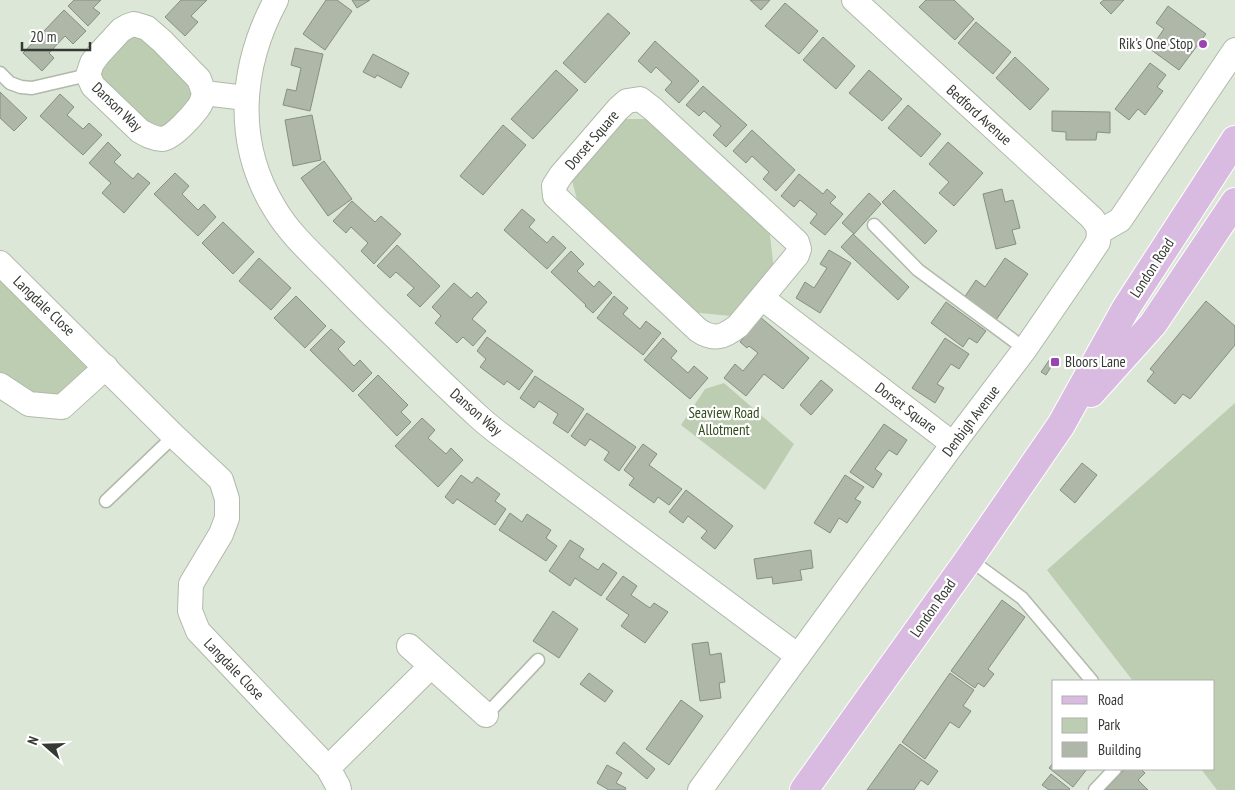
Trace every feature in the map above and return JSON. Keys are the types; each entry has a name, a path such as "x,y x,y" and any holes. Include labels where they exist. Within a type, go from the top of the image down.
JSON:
{"main road":[{"name":"London Road","path":"804,790 969,559 1061,425 1126,308 1235,140"},
{"name":"London Road","path":"1061,425 1153,324 1235,202"}],"street":[{"name":"Danson Way","path":"276,0 256,43 249,73 246,98 246,130 253,162 262,186 290,230 343,286 480,418 798,656"},
{"name":"Bedford Avenue","path":"854,0 1092,218 1099,232"},
{"path":"88,75 92,63 98,55 121,30 134,24 147,28 162,41 200,79 204,93 246,98"},
{"path":"1099,232 1120,220 1235,50"},
{"name":"Danson Way","path":"88,75 93,86 140,130 156,138 164,139 171,136 199,107 204,93"},
{"name":"Dorset Square","path":"640,99 653,109 797,242 799,249 797,255 762,298 738,326 728,334 719,337 704,335 555,196 554,186 560,175 618,109 628,101 640,99"},
{"name":"Denbigh Avenue","path":"700,790 1025,348 1098,242 1099,232"},
{"name":"Langdale Close","path":"1,266 220,480 228,499 227,518 221,534 191,584 190,611 198,631 328,768 339,790"},
{"name":"Dorset Square","path":"762,298 954,444"},
{"path":"0,385 29,404 62,407 106,367"},
{"path":"409,646 486,715"},
{"path":"328,768 431,666"}],"lane":[{"path":"0,73 10,83 32,88 88,75"},
{"path":"874,225 918,270 1025,348"},
{"path":"106,501 174,436"},
{"path":"969,559 1022,598 1091,680"},
{"path":"486,715 538,660"},
{"path":"1095,790 1114,770"}],"green space":[{"path":"132,31 195,82 193,96 163,129 156,130 96,77"},
{"path":"622,119 650,119 769,227 774,270 731,316 690,312 579,207 571,177"},
{"path":"0,270 106,367 62,407 0,385"},
{"name":"Seaview Road Allotment","path":"724,383 794,444 765,490 681,425 705,389"},
{"path":"1235,403 1235,790 1217,790 1202,770 1215,770 1215,680 1132,680 1047,570"}],"building":[{"path":"74,0 101,0 93,8 100,13 88,26 68,6"},
{"path":"181,0 207,0 191,16 198,22 185,36 165,17"},
{"path":"326,0 337,0 352,11 325,50 303,34"},
{"path":"352,0 370,0 357,8"},
{"path":"750,0 770,0 761,10"},
{"path":"926,0 954,0 974,19 955,40 919,7"},
{"path":"1104,0 1124,0 1111,14 1100,3"},
{"path":"785,3 818,31 799,54 765,26"},
{"path":"1168,6 1206,34 1179,70 1150,49 1164,29 1156,23"},
{"path":"64,10 86,31 73,44 65,36 49,53 54,58 42,71 23,53"},
{"path":"608,13 630,33 585,83 563,63"},
{"path":"976,22 1011,52 993,74 958,43"},
{"path":"823,37 855,66 836,89 803,60"},
{"path":"655,41 699,81 679,103 665,90 672,82 656,67 651,73 638,61"},
{"path":"295,48 323,54 310,111 283,105 287,89 296,91 301,68 291,65"},
{"path":"373,54 409,73 401,88 377,75 375,78 363,72"},
{"path":"1015,57 1049,89 1030,110 996,78"},
{"path":"1150,63 1166,75 1157,87 1163,91 1145,115 1138,109 1129,120 1115,109"},
{"path":"556,70 578,90 533,139 511,119"},
{"path":"869,70 902,99 882,121 849,93"},
{"path":"703,86 747,125 726,147 713,135 721,126 704,111 699,116 686,105"},
{"path":"0,92 27,118 14,131 0,118"},
{"path":"60,94 74,107 67,115 83,129 89,123 102,135 83,155 40,116"},
{"path":"908,105 941,134 921,157 888,128"},
{"path":"1052,111 1110,112 1110,133 1097,132 1096,140 1066,140 1066,132 1052,131"},
{"path":"312,115 321,160 293,166 285,120"},
{"path":"503,125 526,145 483,195 460,176"},
{"path":"752,130 795,170 776,191 763,179 769,172 752,156 746,163 733,151"},
{"path":"108,142 121,155 114,162 133,179 138,173 150,183 124,213 102,193 111,183 89,163"},
{"path":"948,142 983,173 954,206 939,193 949,182 929,164"},
{"path":"324,161 352,199 328,216 301,178"},
{"path":"175,173 189,186 182,194 198,210 204,204 216,217 198,236 154,194"},
{"path":"799,174 823,194 827,189 836,197 830,203 843,214 825,235 810,223 817,214 800,200 794,207 781,196"},
{"path":"1002,189 1005,202 1013,200 1020,228 1012,230 1016,244 996,249 983,194"},
{"path":"894,190 937,231 925,244 882,202"},
{"path":"869,193 881,204 854,234 842,223"},
{"path":"352,201 375,222 381,216 401,234 374,264 361,251 368,243 351,227 346,233 333,221"},
{"path":"522,209 535,220 529,227 547,243 553,236 566,248 547,269 504,230"},
{"path":"223,222 254,252 233,274 202,243"},
{"path":"853,234 909,287 898,300 841,247"},
{"path":"397,245 440,286 420,307 407,295 414,288 396,272 390,278 377,266"},
{"path":"829,250 851,263 820,313 796,298 805,282 814,288 827,268 820,264"},
{"path":"571,251 584,264 577,271 594,287 599,281 612,293 593,313 551,272"},
{"path":"259,258 291,288 271,310 239,281"},
{"path":"1005,258 1028,274 996,320 964,298 976,280 985,287"},
{"path":"454,283 471,298 477,292 487,302 472,319 486,331 473,346 463,337 457,343 435,323 441,316 432,307"},
{"path":"296,296 326,326 305,348 274,318"},
{"path":"614,296 628,308 623,314 640,329 646,321 661,333 643,355 597,318"},
{"path":"1206,301 1235,326 1235,345 1190,399 1183,394 1175,404 1147,381 1154,372 1150,369"},
{"path":"946,302 986,331 977,343 969,338 963,347 931,323"},
{"path":"760,317 809,358 783,389 764,374 746,396 724,378 735,364 743,371 758,353 740,342"},
{"path":"331,329 345,342 338,349 354,366 360,360 372,373 353,392 310,350"},
{"path":"487,337 533,371 519,390 507,381 504,385 480,367 486,359 477,351"},
{"path":"663,338 677,351 671,358 688,373 694,366 708,378 690,399 644,360"},
{"path":"945,338 969,354 959,369 951,364 937,384 944,388 935,403 912,388"},
{"path":"1050,359 1054,362 1046,375 1041,372"},
{"path":"378,375 408,405 401,412 411,422 397,436 358,395"},
{"path":"535,376 584,409 568,433 553,423 558,414 539,401 534,408 520,398"},
{"path":"821,380 833,390 811,415 800,405"},
{"path":"587,413 636,447 619,471 604,460 609,452 590,439 585,446 571,436"},
{"path":"422,418 435,430 428,438 446,454 451,448 463,460 438,487 395,446"},
{"path":"884,424 907,440 897,455 889,450 875,469 882,474 873,488 850,472"},
{"path":"643,444 657,454 649,465 682,489 669,505 658,497 654,503 629,485 634,478 624,470"},
{"path":"1082,463 1097,475 1075,503 1060,490"},
{"path":"461,475 472,483 477,477 500,494 495,501 506,509 495,525 457,499 453,504 445,497"},
{"path":"845,475 864,487 855,499 861,502 847,523 839,518 830,533 814,523"},
{"path":"686,490 733,526 715,549 701,538 707,531 688,516 683,523 669,512"},
{"path":"510,513 522,522 527,514 551,530 546,538 557,546 546,561 499,530"},
{"path":"570,540 584,549 579,557 598,570 603,563 617,573 601,596 575,578 570,586 549,571"},
{"path":"811,550 813,568 800,570 802,580 773,584 772,577 757,579 754,559"},
{"path":"623,576 637,586 631,595 650,608 654,603 668,612 645,643 621,626 629,615 606,599"},
{"path":"1002,600 1025,617 988,669 994,674 984,687 978,683 975,688 951,671"},
{"path":"553,611 578,629 559,658 533,641"},
{"path":"708,642 710,655 721,653 725,682 719,683 721,698 700,701 692,644"},
{"path":"589,673 613,691 605,702 580,684"},
{"path":"950,673 974,690 963,706 971,711 959,728 950,722 925,759 902,742"},
{"path":"681,700 703,716 669,765 646,749"},
{"path":"624,742 655,769 647,779 616,753"},
{"path":"900,744 938,771 928,785 921,780 914,790 867,790"},
{"path":"1052,764 1052,770 1086,770 1073,787 1049,768"},
{"path":"607,765 622,773 616,783 626,788 625,790 609,790 597,783"},
{"path":"1124,770 1142,770 1145,773 1138,780 1148,790 1105,790"},
{"path":"1051,774 1070,789 1049,790 1042,785"}],"place":[{"name":"Rik's One Stop","path":"1203,44"},
{"name":"Bloors Lane","path":"1055,362"}]}
